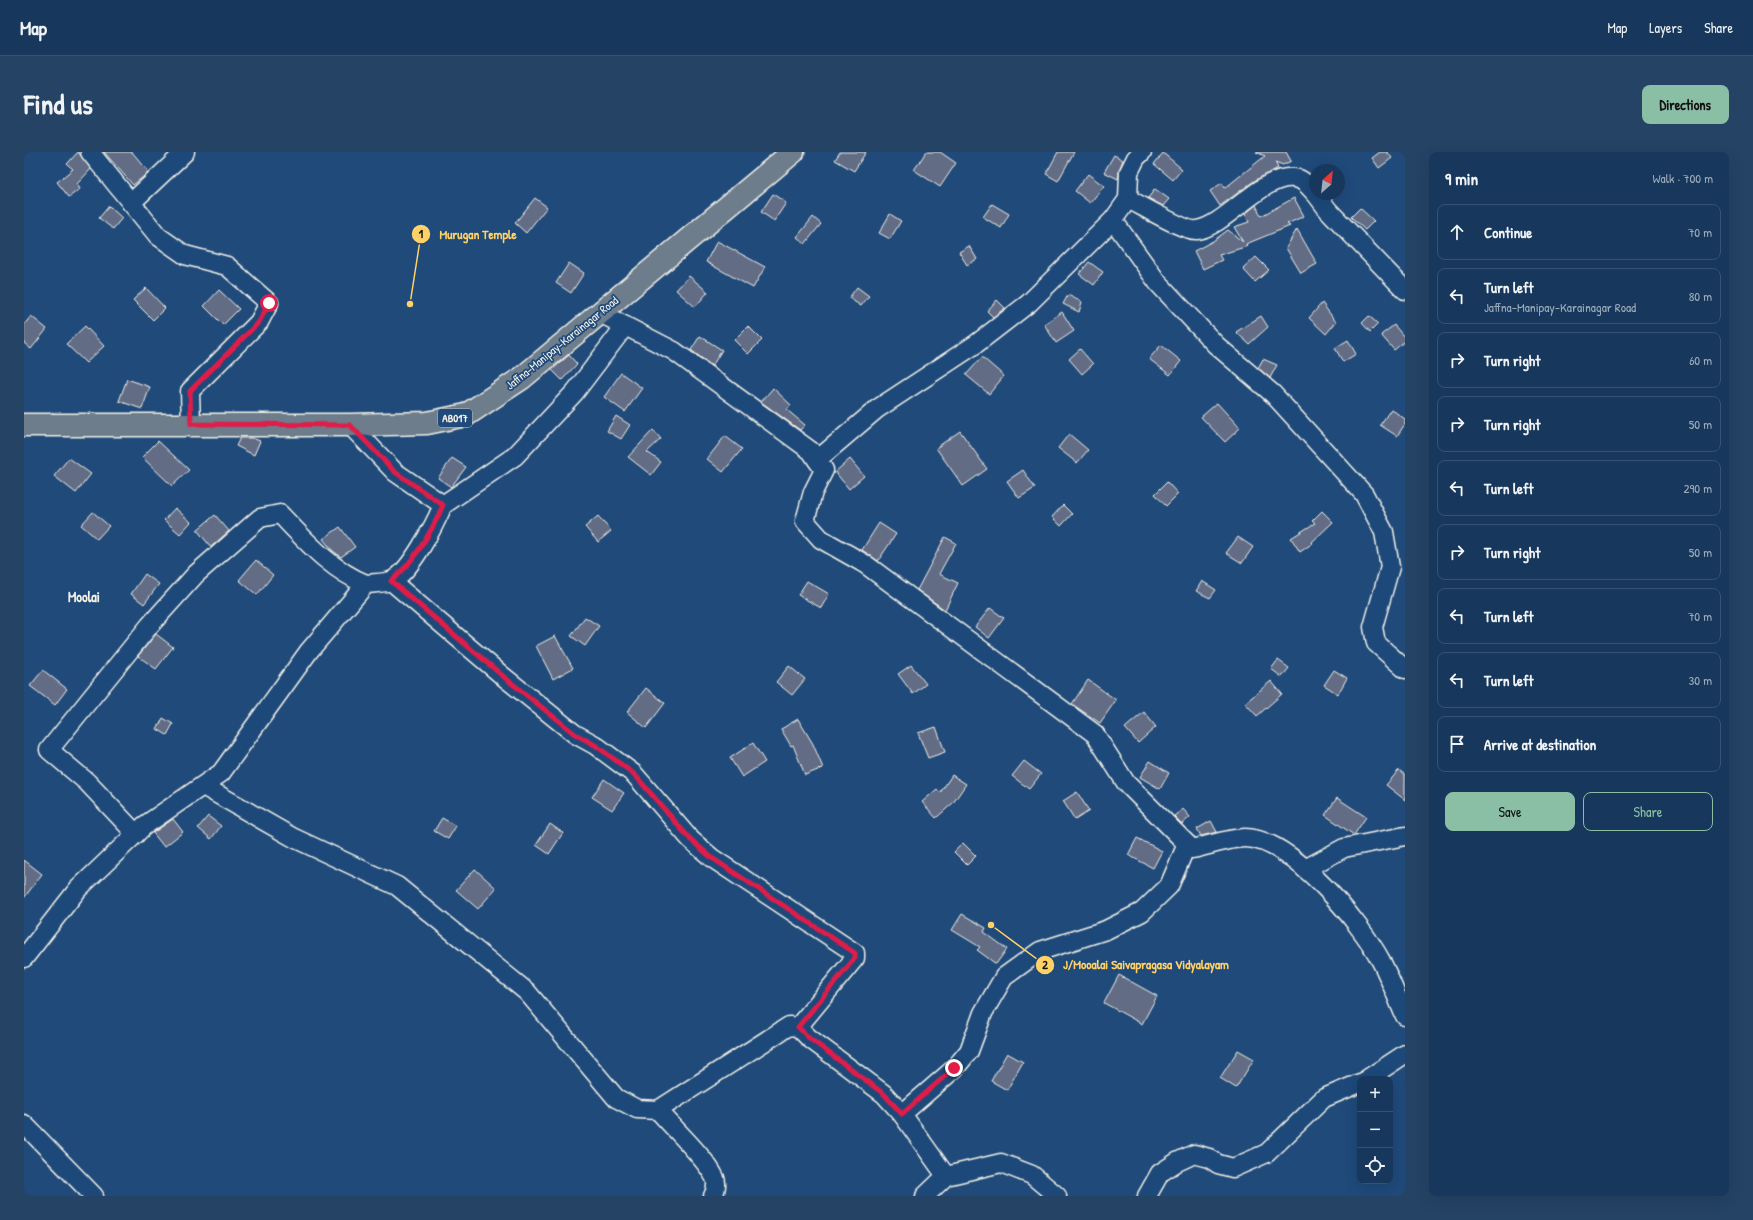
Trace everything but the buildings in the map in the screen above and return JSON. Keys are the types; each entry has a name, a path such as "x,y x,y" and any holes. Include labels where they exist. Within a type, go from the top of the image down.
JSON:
{"main road":[{"name":"Jaffna-Manipay-Karainagar Road","path":"24,425 350,425 427,423 466,416 522,378 793,152"}],"street":[{"path":"90,152 158,236 185,255 227,266 269,303 259,322 190,391 191,424"},
{"path":"131,203 185,152"},
{"path":"818,460 877,409 976,344 1029,303 1113,220 1128,199 1129,172 1136,158 1142,152"},
{"path":"1128,199 1185,228 1197,231 1215,222 1258,190 1287,178 1298,179 1306,183 1309,187"},
{"path":"1320,200 1405,290"},
{"path":"1113,220 1158,283 1216,345 1273,394 1364,494 1384,532 1390,567 1373,627 1376,643 1405,669"},
{"path":"600,313 674,351 811,451 824,470 813,492 805,521 821,539 865,564 1095,734 1126,783 1192,849 1245,838 1268,843 1305,869 1351,915 1381,960 1405,1016"},
{"path":"136,834 87,782 49,750 150,624 196,574 260,518 280,514 330,562 353,579 366,584 391,581 405,569 433,527 443,505 515,456 575,392 625,326"},
{"path":"350,425 395,472 443,505"},
{"path":"391,581 557,720 634,774 690,839 712,858 855,953 855,958 798,1027"},
{"path":"24,958 78,889 144,826 221,773 309,651 366,584"},
{"path":"203,786 294,838 397,886 527,992 616,1098 637,1109 658,1110 789,1026 798,1027 809,1038 884,1094 902,1114 946,1176"},
{"path":"1305,869 1344,848 1405,836"},
{"path":"902,1114 954,1068 969,1051 983,1013 1004,977 1040,951 1106,930 1142,912 1169,886 1187,844"},
{"path":"1372,1076 1405,1054"},
{"path":"1147,1196 1160,1173 1177,1162 1194,1154 1209,1158 1218,1164 1233,1168 1267,1153 1324,1098 1357,1084"},
{"path":"658,1110 708,1167 716,1179 716,1192 713,1196"},
{"path":"24,1124 94,1196"},
{"path":"925,1196 946,1176 1001,1163 1032,1175 1057,1196"}],"place":[{"name":"Murugan Temple","path":"410,304"},
{"name":"J/Mooalai Saivapragasa Vidyalayam","path":"991,925"}],"district":[{"name":"Moolai","path":"84,597"}],"route":[{"path":"269,303 259,322 190,391 191,424 350,425 395,472 443,505 433,527 405,569 391,581 504,677 575,734 595,745 634,774 690,839 712,858 855,953 855,958 798,1027 809,1038 884,1094 902,1114 954,1068"}]}
